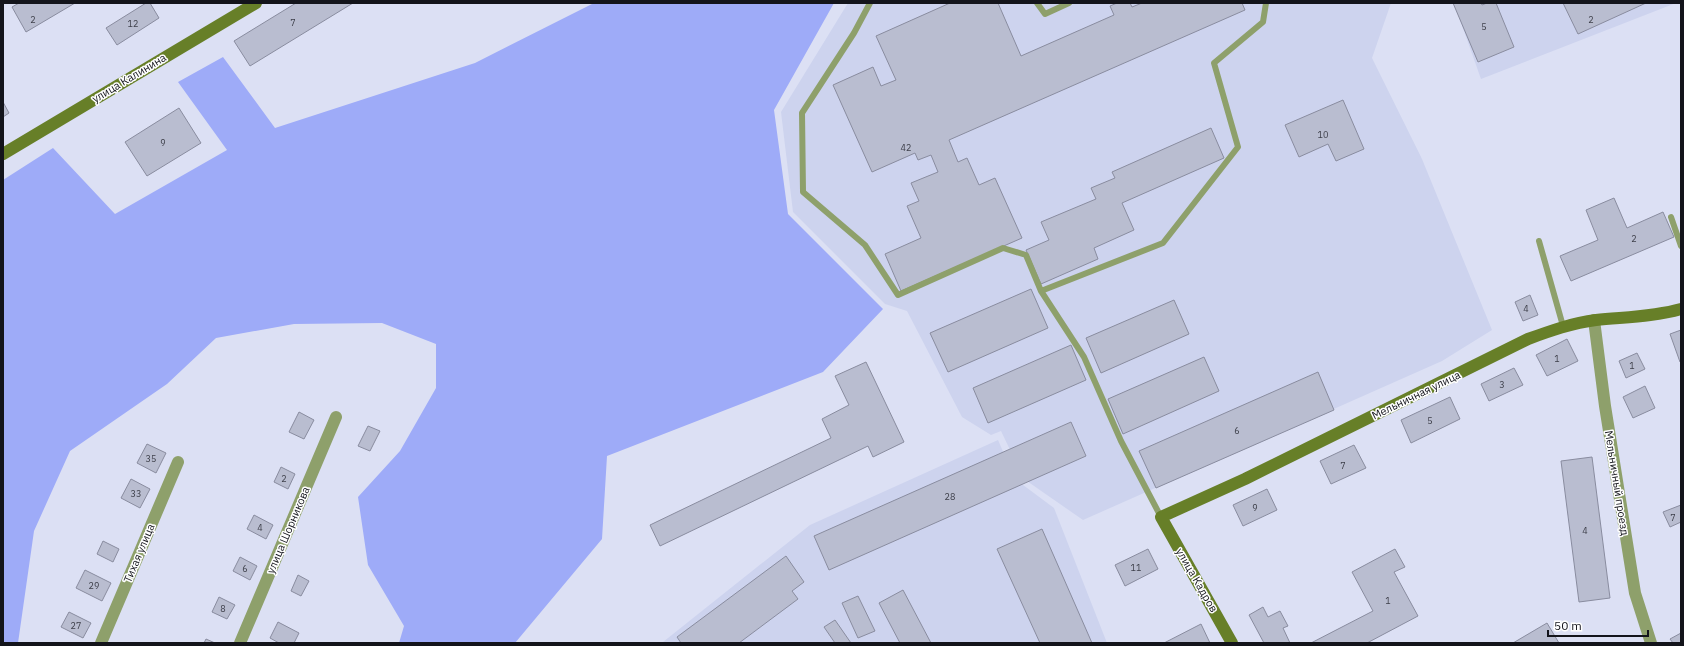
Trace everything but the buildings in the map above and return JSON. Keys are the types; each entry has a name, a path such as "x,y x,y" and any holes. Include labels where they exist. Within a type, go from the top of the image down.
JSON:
{"street":[{"name":"улица Калинина","path":"3,154 256,3"},
{"name":"Мельничная улица","path":"1161,517 1246,479 1528,339 1563,326 1594,320 1642,317 1681,309"},
{"name":"Мельничный проезд","path":"1594,320 1605,406 1635,593 1651,643"},
{"name":"улица Шорникова","path":"240,643 336,417"},
{"name":"Тихая улица","path":"101,643 178,462"},
{"name":"улица Кадров","path":"1161,517 1232,643"}],"lane":[{"path":"870,3 854,33 802,113 803,192 865,245 898,295 1003,248 1026,255 1041,291 1084,357 1121,440 1161,517"},
{"path":"1037,3 1045,14 1069,3"},
{"path":"1041,291 1163,242 1238,147 1214,63 1263,22 1266,3"},
{"path":"1671,217 1681,246"},
{"path":"1539,241 1563,326"}],"shaded area":[{"path":"594,3 834,3 774,110 788,214 883,309 823,372 607,456 602,539 515,643 399,643 404,626 368,565 358,497 400,451 436,388 436,344 382,323 294,324 216,338 167,384 70,451 34,531 18,643 3,643 3,180 53,148 115,214 227,150 178,82 223,57 275,128 475,63"},
{"path":"848,3 1391,3 1372,58 1422,159 1492,330 1442,361 1083,520 1024,479 1001,431 991,435 962,417 907,311 885,304 793,212 781,112"},
{"path":"1454,3 1676,3 1481,79"},
{"path":"998,440 1015,479 1054,508 1107,643 663,642 810,525"}]}
